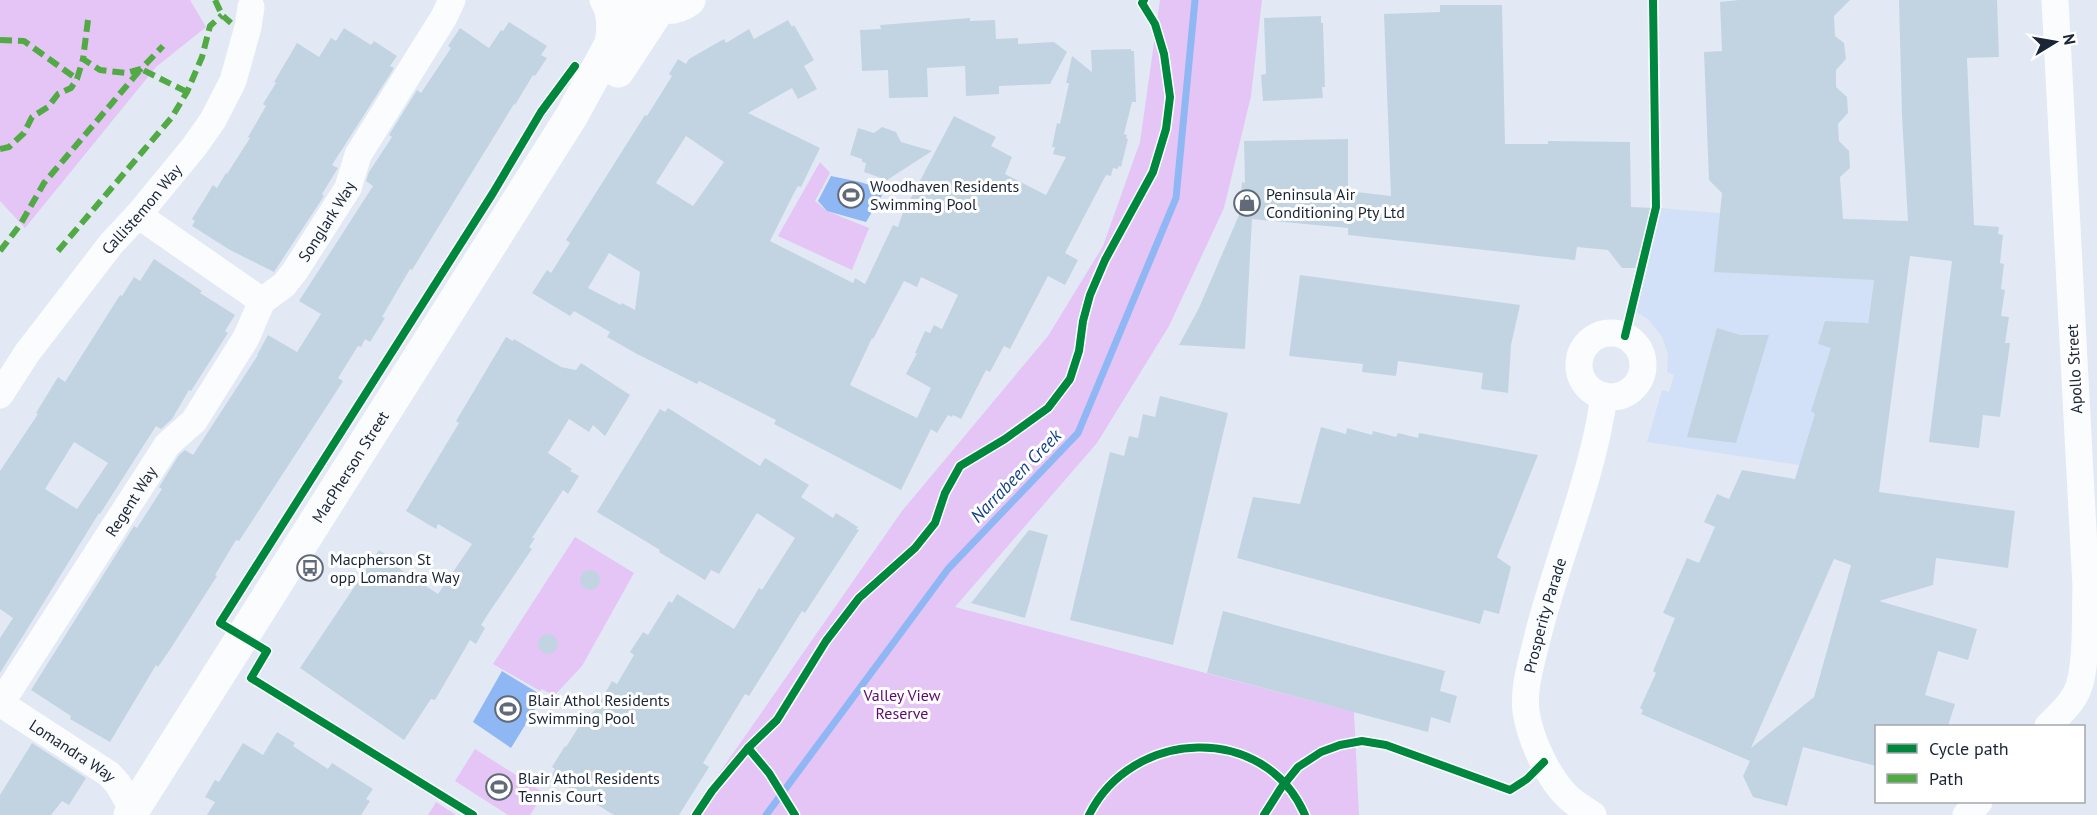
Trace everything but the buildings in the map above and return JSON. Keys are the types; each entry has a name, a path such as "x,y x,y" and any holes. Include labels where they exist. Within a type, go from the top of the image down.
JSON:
{"street":[{"name":"Songlark Way","path":"262,302 284,285 295,271 348,188 358,155 444,17 452,0"},
{"path":"603,0 610,22 608,47"},
{"name":"Apollo Street","path":"2049,725 2071,702 2080,686 2085,587 2055,0"},
{"name":"Callistemon Way","path":"0,395 41,335 111,244 194,147 213,120 233,81 248,27 251,2"},
{"name":"MacPherson Street","path":"131,813 572,117 608,47 658,2"},
{"name":"MacPherson Street","path":"572,117 600,97 658,2"},
{"path":"138,215 262,302"},
{"name":"Regent Way","path":"0,703 167,445 194,421 246,338 262,302"},
{"name":"Prosperity Parade","path":"1593,815 1571,800 1556,782 1531,736 1526,708 1528,679 1543,617 1598,432 1604,396"},
{"name":"Lomandra Way","path":"0,703 109,774 118,784 131,813"},
{"path":"1966,815 1977,803"}],"shaded area":[{"path":"1661,208 1730,214 1883,220 1845,472 1647,442 1662,390 1669,392 1674,375 1667,372 1668,354 1662,337 1649,320 1635,311"}],"green space":[{"path":"0,0 190,0 206,27 156,67 25,228 0,201"},
{"name":"Valley View Reserve","path":"1160,0 1262,0 1251,96 1224,208 1169,326 1097,443 955,607 1354,712 1359,815 690,815 902,511 1048,336 1103,246 1140,142"},
{"path":"820,162 830,173 815,201 827,211 869,228 852,270 778,236"},
{"path":"575,537 634,573 582,666 554,696 542,689 540,691 493,664"},
{"name":"Blair Athol Residents Tennis Court","path":"475,749 544,793 530,815 508,815 455,781"},
{"path":"436,802 456,815 428,815"}],"water":[{"name":"Woodhaven Residents Swimming Pool","path":"831,176 885,190 866,222 827,211 818,201"},
{"name":"Blair Athol Residents Swimming Pool","path":"502,671 543,696 511,748 473,722"}],"waterway":[{"name":"Narrabeen Creek","path":"766,815 948,569 1078,433 1176,198 1195,0"}],"marked path":[{"path":"215,0 222,15 231,23"},
{"path":"58,251 172,117 187,92 202,57 210,26 222,15"},
{"path":"88,20 83,59 100,70 126,73 141,69 163,46"},
{"path":"0,40 24,41 77,79"},
{"path":"0,149 9,147 24,133 32,117 48,107 58,94 71,88 77,79 83,59"},
{"path":"0,251 20,225 44,183 141,69 187,92"}],"cycle path":[{"path":"696,815 712,791 748,748 777,720 826,641 859,598 915,548 935,523 945,493 960,466 1005,439 1048,408 1070,379 1079,351 1083,321 1090,295 1105,260 1153,172 1166,129 1170,97 1164,54 1155,24 1142,3 1144,0"},
{"path":"1625,336 1656,207 1653,0"},
{"path":"473,815 251,678 267,651 220,623 493,193 541,112 575,66"},
{"path":"1264,815 1298,767 1321,752 1340,745 1362,741 1386,745 1510,790 1527,779 1544,762"},
{"path":"748,748 769,773 795,815"},
{"path":"1089,815 1109,786 1135,765 1166,752 1198,748 1230,751 1260,764 1286,785 1305,815"}],"place":[{"name":"Woodhaven Residents Swimming Pool","path":"851,195"},
{"name":"Peninsula Air Conditioning Pty Ltd","path":"1247,203"},
{"name":"Macpherson St opp Lomandra Way","path":"310,568"},
{"name":"Blair Athol Residents Swimming Pool","path":"508,709"},
{"name":"Blair Athol Residents Tennis Court","path":"499,787"}]}
